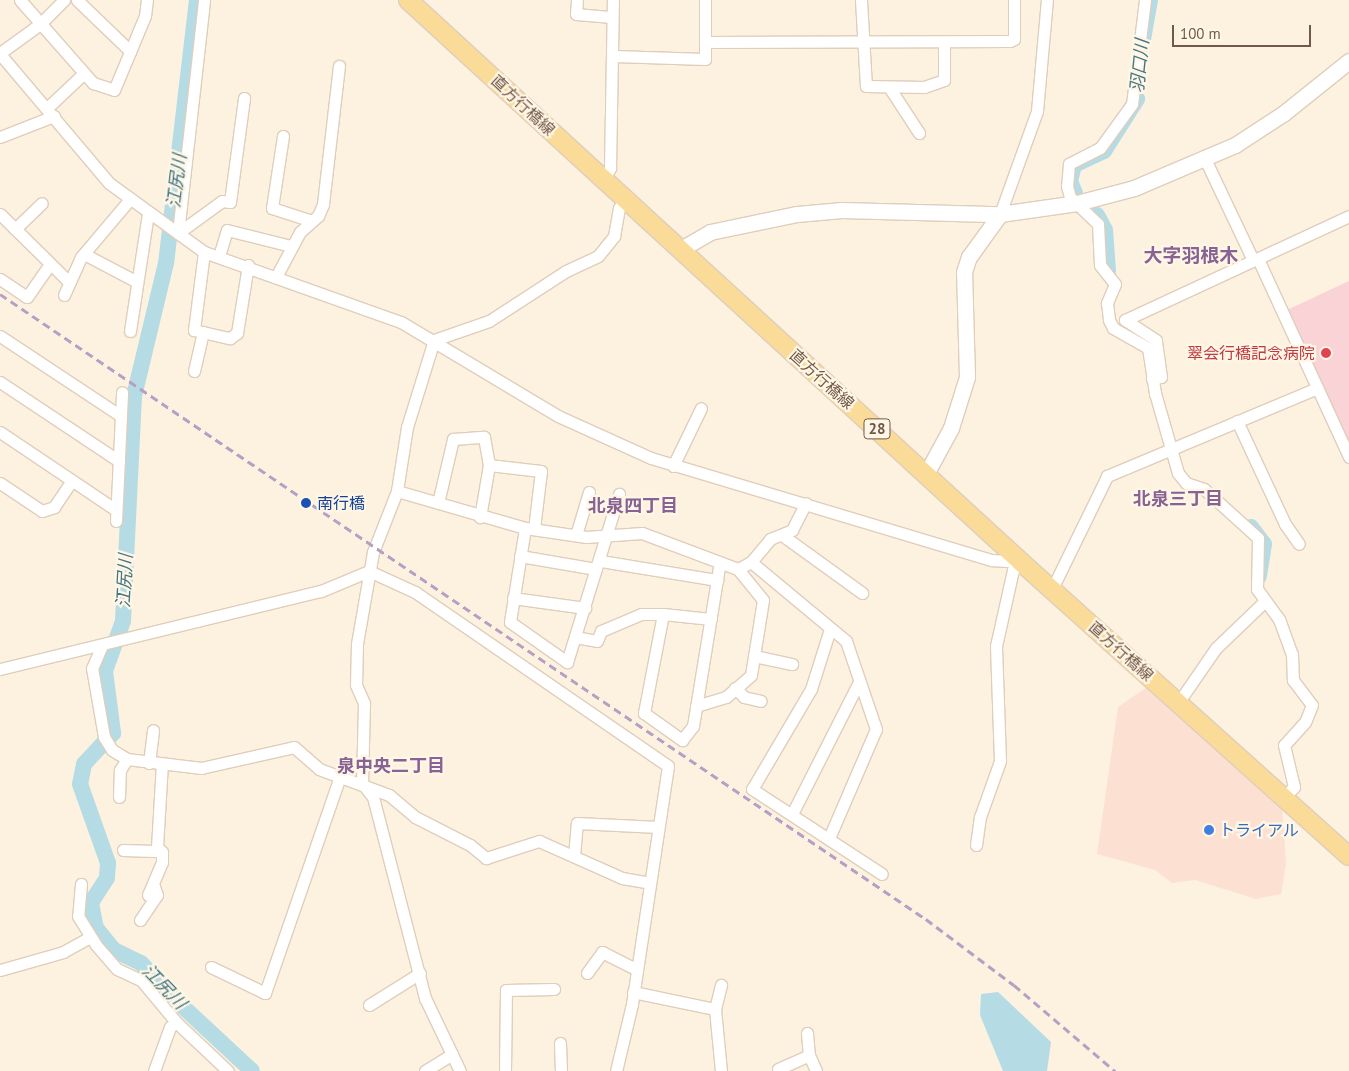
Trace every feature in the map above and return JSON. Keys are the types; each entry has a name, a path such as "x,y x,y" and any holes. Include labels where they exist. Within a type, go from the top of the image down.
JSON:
{"main road":[{"name":"直方行橋線","path":"408,0 1021,562 1349,856"}],"street":[{"path":"20,0 83,74 93,83 114,90 130,51 146,1"},
{"path":"64,0 40,24 0,54 50,112 81,152 130,199 204,252 248,265 401,322 434,340 558,416 673,466 806,503 992,560 1021,562"},
{"path":"77,0 130,51"},
{"path":"178,233 204,0"},
{"path":"577,0 576,14 612,17"},
{"path":"604,179 610,168 608,72 614,56 613,0"},
{"path":"614,56 705,59 705,0"},
{"path":"861,0 866,86 924,87 944,80 944,42"},
{"path":"706,42 864,44 1014,39 1014,0"},
{"path":"926,474 951,428 967,377 964,272 970,257 1000,214 1037,111 1047,0"},
{"path":"1146,0 1132,104 1100,148 1075,159 1067,170 1070,197 1098,224 1100,265 1115,284 1107,303 1109,320 1121,334 1145,344 1170,448 1182,480 1204,489 1258,538 1257,589 1279,619 1292,654 1293,680 1312,705 1305,722 1284,745 1294,787 1284,798"},
{"path":"680,249 710,232 806,213 851,210 1000,214 1077,203 1134,188 1205,159 1284,113 1349,61"},
{"path":"277,276 291,246 312,221 323,204 339,66"},
{"path":"0,137 50,112 83,74"},
{"path":"889,87 919,133"},
{"path":"178,233 222,201 230,202 244,98"},
{"path":"283,136 272,208 312,221"},
{"path":"1205,159 1318,388 1349,457"},
{"path":"434,340 489,321 598,256 614,236 619,208 626,198"},
{"path":"64,295 68,282 84,254 130,199"},
{"path":"15,229 42,203"},
{"path":"130,331 148,213"},
{"path":"0,214 68,282"},
{"path":"1152,379 1161,377 1156,340 1125,320 1349,216"},
{"path":"219,256 227,230 291,246"},
{"path":"204,252 192,325 194,330 230,338 237,333 248,265"},
{"path":"84,254 137,282"},
{"path":"0,279 28,297 50,264"},
{"path":"194,371 203,332"},
{"path":"0,336 121,416"},
{"path":"434,340 407,428 397,491 369,570 357,644 356,685 364,703 362,783 373,796 425,998 460,1071"},
{"path":"0,382 118,461"},
{"path":"1052,589 1107,476 1170,448 1318,388"},
{"path":"0,432 72,480 116,515 122,392"},
{"path":"673,466 701,408"},
{"path":"1237,421 1299,544"},
{"path":"438,504 453,439 484,436 490,465 480,517"},
{"path":"490,465 541,471 529,528 520,556 510,622 567,662 619,494"},
{"path":"0,483 42,511 54,507 72,480"},
{"path":"397,491 480,517 529,528 576,535 606,536 642,533 738,568 763,600 751,675 726,697 696,706"},
{"path":"576,535 589,492"},
{"path":"738,568 751,562 761,546 792,530 806,503"},
{"path":"782,535 862,593"},
{"path":"520,556 718,580"},
{"path":"663,614 644,713 682,740 693,726 720,562"},
{"path":"751,562 846,641 858,684 876,728 830,838"},
{"path":"976,845 980,818 1000,761 996,646 1013,570 1021,562"},
{"path":"0,669 321,591 369,570 415,592 668,766 637,970 616,1071"},
{"path":"513,598 585,608"},
{"path":"1178,703 1216,648 1263,603"},
{"path":"575,637 596,641 601,631 641,614 663,614 711,619"},
{"path":"830,629 811,689 752,789 830,838 882,874"},
{"path":"102,645 92,668 104,737 112,750 127,759 201,768 291,746 319,769 362,783 389,795 415,817 470,845 486,858 539,841 622,878 649,883"},
{"path":"754,656 792,664"},
{"path":"792,814 858,684"},
{"path":"735,688 744,697 761,701"},
{"path":"149,763 153,730"},
{"path":"119,798 120,770 127,759"},
{"path":"148,895 162,862 161,851 157,847 162,764"},
{"path":"211,967 265,993 340,777"},
{"path":"574,856 577,823 658,827"},
{"path":"123,850 161,851"},
{"path":"81,884 78,916 90,937 109,963 141,980 176,1022 228,1071"},
{"path":"140,920 157,895 153,884"},
{"path":"0,970 63,952 90,937"},
{"path":"587,973 602,952 637,970"},
{"path":"369,1005 420,973"},
{"path":"721,985 715,1009 721,1071"},
{"path":"505,1071 506,990 554,989"},
{"path":"633,992 715,1009"},
{"path":"154,1071 170,1027 176,1022"},
{"path":"807,1034 809,1055 816,1071"},
{"path":"560,1043 561,1071"},
{"path":"425,1071 452,1054"},
{"path":"778,1069 809,1055"}],"shaded area":[{"name":"翠会行橋記念病院","path":"1349,281 1349,448 1287,310"},
{"path":"1147,687 1282,805 1286,864 1281,894 1256,899 1195,880 1172,883 1155,870 1097,854 1118,707"}],"water":[{"path":"998,992 1051,1042 1047,1071 1003,1071 980,1015 981,994"}],"waterway":[{"name":"江尻川","path":"197,0 166,263 134,396 123,621 105,671 113,733 84,764 80,784 108,863 107,878 91,903 96,928 114,950 141,963 180,1004 252,1071"},
{"name":"羽口川","path":"1142,45 1150,0"},
{"name":"羽口川","path":"1075,193 1070,181 1074,165 1104,151 1137,99"},
{"name":"羽口川","path":"1097,215 1105,230 1108,271"},
{"name":"羽口川","path":"1251,527 1264,544 1259,577"}],"railway":[{"path":"0,294 926,919 1014,985 1115,1071"}],"place":[{"name":"翠会行橋記念病院","path":"1326,353"},
{"name":"南行橋","path":"306,503"},
{"name":"トライアル","path":"1209,830"}],"district":[{"name":"大字羽根木","path":"1191,256"},
{"name":"北泉三丁目","path":"1178,499"},
{"name":"北泉四丁目","path":"633,506"},
{"name":"泉中央二丁目","path":"391,766"}]}
